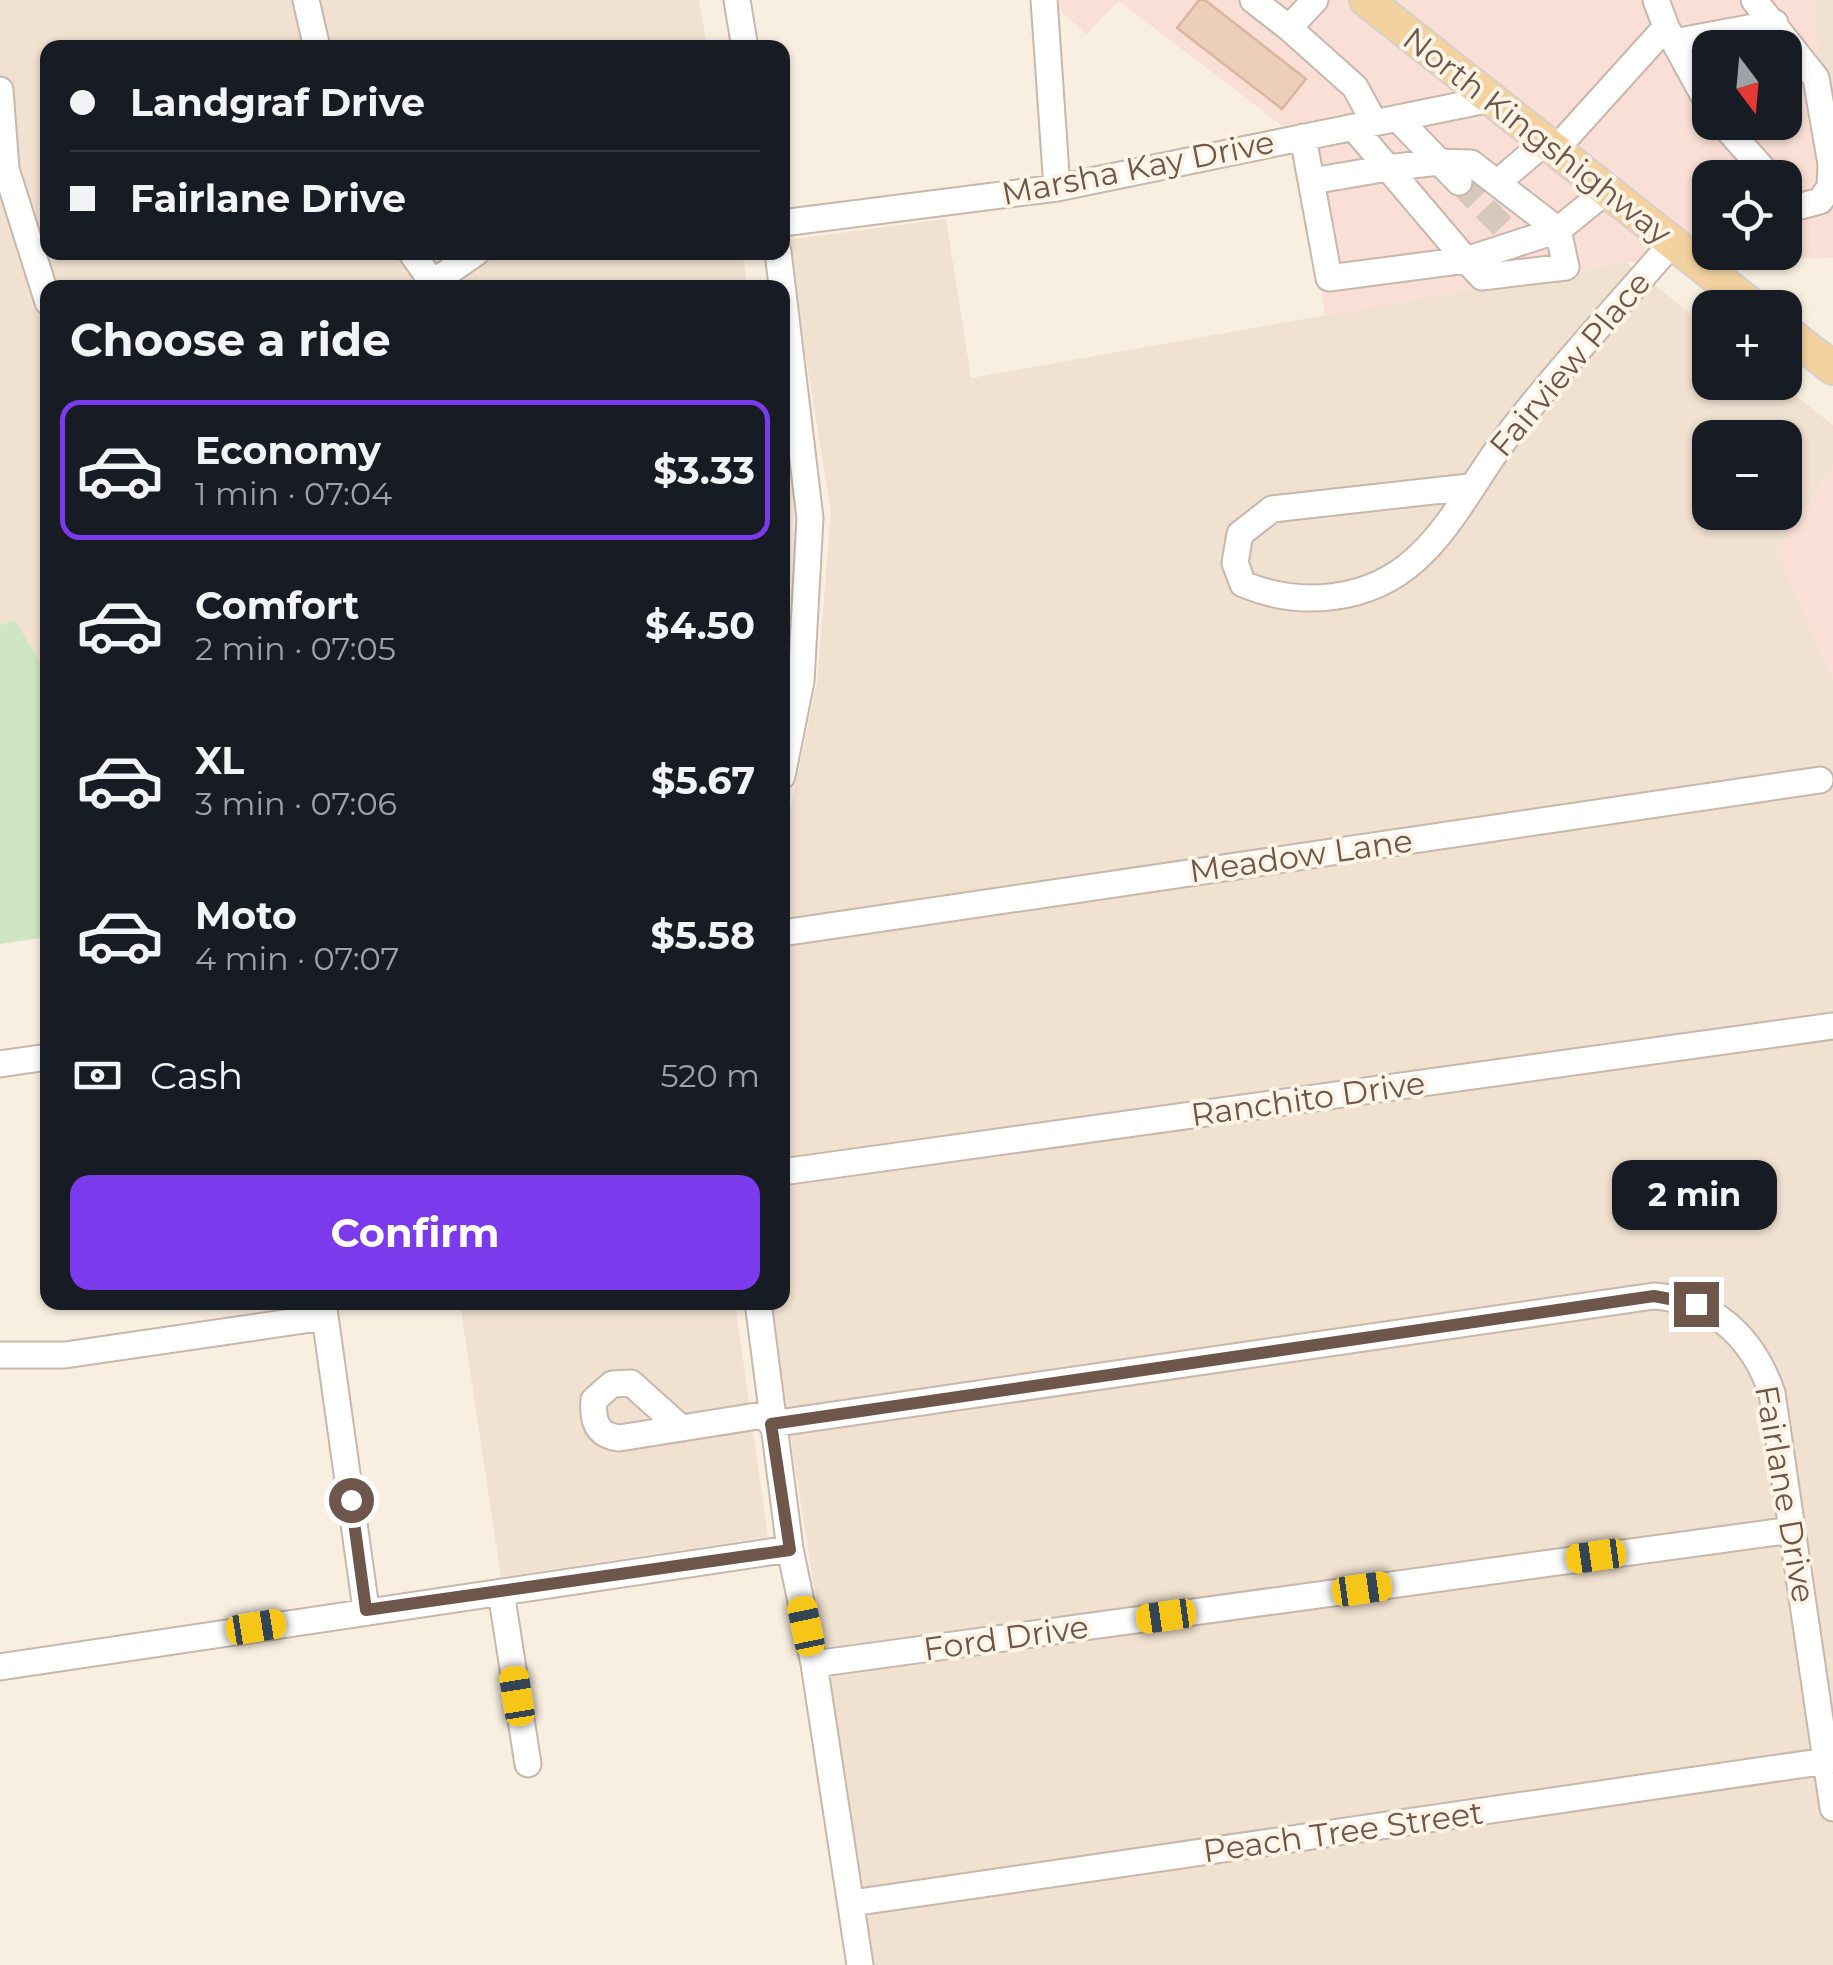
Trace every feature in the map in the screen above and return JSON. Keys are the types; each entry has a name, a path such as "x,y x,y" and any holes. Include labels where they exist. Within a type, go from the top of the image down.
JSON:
{"main road":[{"name":"North Kingshighway","path":"1366,0 1732,290"},
{"path":"1802,344 1833,368"}],"street":[{"path":"306,0 315,40"},
{"path":"737,0 744,40"},
{"path":"1044,0 1057,188"},
{"path":"1253,0 1354,87 1375,122 1388,168 1482,277 1566,267 1558,230 1472,163 1438,162 1388,168 1312,181"},
{"path":"1289,28 1315,0"},
{"path":"1656,0 1692,74"},
{"path":"1754,0 1816,78 1831,164 1830,187 1820,201 1802,206"},
{"path":"1498,183 1550,146 1670,34 1775,23"},
{"path":"0,90 6,169 41,280"},
{"name":"Marsha Kay Drive","path":"790,222 1057,188 1490,99"},
{"path":"1375,122 1438,162 1459,182"},
{"path":"1304,136 1329,278 1466,260 1511,236 1558,230 1606,191"},
{"path":"1737,140 1755,160"},
{"name":"Fairview Place","path":"1470,487 1272,508 1240,534 1235,563 1244,584 1269,594 1332,599 1370,588 1415,560 1452,517 1512,429 1672,243"},
{"path":"436,280 465,260"},
{"path":"790,352 810,518 801,681 790,736"},
{"name":"Meadow Lane","path":"790,932 1820,780"},
{"name":"Ranchito Drive","path":"790,1171 1833,1026"},
{"path":"0,1064 40,1058"},
{"name":"Fairlane Drive","path":"680,1428 771,1419 1634,1299 1675,1298 1696,1304 1730,1326 1766,1374 1772,1393 1830,1760 1833,1808"},
{"path":"0,1355 65,1355 324,1310 366,1610"},
{"path":"759,1310 790,1550 814,1664 860,1965"},
{"name":"Ford Drive","path":"814,1664 1792,1530"},
{"path":"0,1667 790,1550"},
{"path":"501,1592 528,1764"},
{"name":"Peach Tree Street","path":"852,1903 1830,1760"}],"shaded area":[{"path":"0,0 699,0 706,40 40,40 40,260 743,260 747,280 40,280 40,662 15,620 0,625"},
{"path":"1048,0 1813,0 1833,167 1833,258 1802,259 1802,160 1692,160 1692,261 1626,262 1326,316 1289,131 1119,1 1087,34"},
{"path":"1813,0 1833,0 1833,167"},
{"path":"946,219 971,378 1626,262 1692,315 1692,400 1801,400 1833,425 1833,465 1802,513 1802,420 1692,420 1692,530 1791,530 1777,551 1833,680 1833,1965 872,1965 771,1310 790,1310 790,811 817,682 831,512 790,240"},
{"path":"1833,465 1833,680 1777,551 1791,530 1802,530 1802,513"},
{"path":"461,1310 736,1310 768,1537 501,1577"}],"green space":[{"path":"15,620 40,662 40,938 0,944 0,625"}],"building":[{"path":"1199,0 1205,0 1306,79 1282,109 1177,28"}],"tunnel":[{"path":"1459,182 1504,228"}],"route":[{"path":"351,1500 366,1610 790,1550 771,1424 1654,1296 1696,1304"}]}
